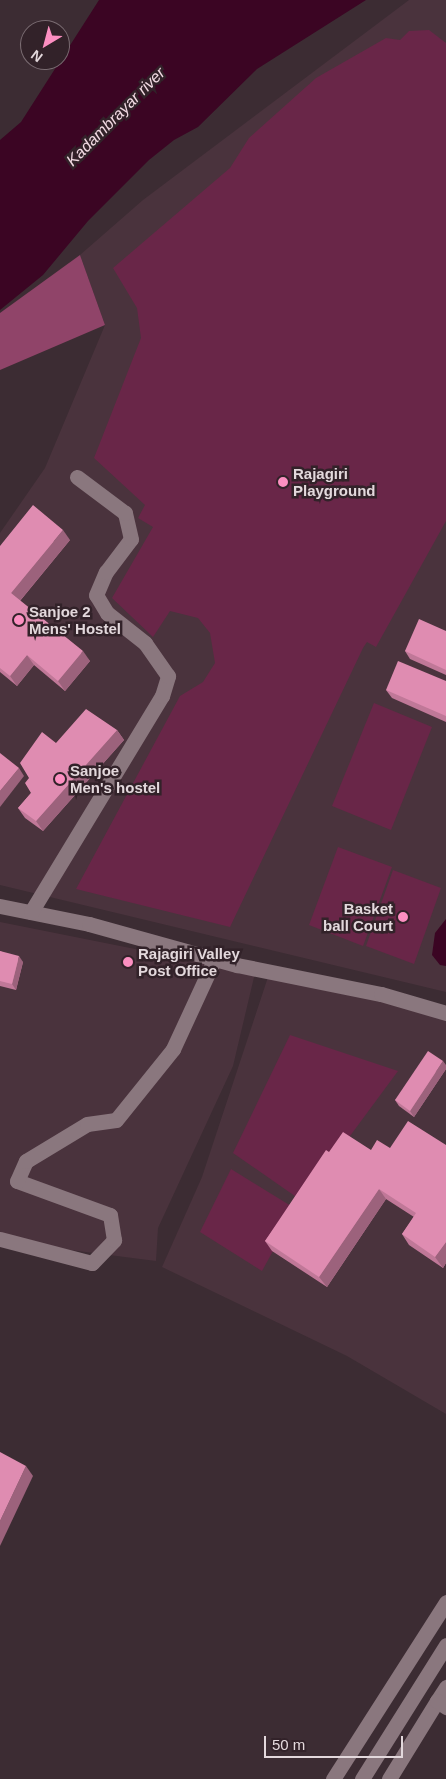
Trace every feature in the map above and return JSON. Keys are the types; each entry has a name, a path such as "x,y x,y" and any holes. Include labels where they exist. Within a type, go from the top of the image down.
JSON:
{"street":[{"path":"30,912 162,696 168,676 145,643 107,612 96,595 106,572 130,539 125,513 78,477"},
{"path":"0,906 89,924 215,958 381,994 446,1013"},
{"path":"0,1238 92,1263 114,1240 110,1214 17,1181 26,1161 33,1156 86,1124 116,1120 173,1049 215,958"},
{"path":"333,1779 446,1602"},
{"path":"362,1779 446,1645"},
{"path":"389,1779 442,1704 446,1687"}],"shaded area":[{"path":"409,0 446,0 446,992 0,885 0,533 45,468 105,325 80,255 143,200"},
{"name":"Rajagiri Playground","path":"429,30 446,43 446,521 376,647 367,642 363,648 230,927 76,889 180,696 203,682 215,663 210,633 198,618 170,611 153,637 112,598 153,527 138,518 145,505 94,458 141,338 137,308 113,268 230,168 249,138 316,78 386,38 400,40 409,31"},
{"path":"80,255 105,325 0,370 0,313"},
{"path":"374,703 432,727 391,830 332,806"},
{"path":"338,847 392,867 363,946 309,925"},
{"name":"Basket ball Court","path":"393,870 441,888 414,964 366,946"},
{"path":"0,922 255,973 233,1066 158,1228 156,1261 0,1241"},
{"path":"270,971 446,1014 446,1414 347,1356 162,1267 202,1177"},
{"path":"290,1035 398,1071 302,1201 233,1153"},
{"path":"231,1169 296,1209 262,1271 200,1232"}],"water":[{"name":"Kadambrayar river","path":"99,0 366,0 257,69 198,127 174,140 149,160 88,221 43,275 0,310 0,140 21,122 54,70 70,70 70,45"},
{"path":"446,919 446,966 440,965 432,955 435,933"}],"building":[{"name":"Sanjoe 2 Mens' Hostel","path":"33,505 63,530 11,593 83,651 58,681 27,655 10,676 0,668 0,546"},
{"path":"419,619 446,631 446,670 405,651"},
{"path":"398,661 446,681 446,716 386,690"},
{"name":"Sanjoe Men's hostel","path":"86,709 117,730 36,821 18,808 31,793 25,783 29,778 20,763 42,732 56,743"},
{"path":"0,753 19,768 0,791"},
{"path":"0,951 19,956 12,984 0,981"},
{"path":"428,1051 443,1061 410,1111 395,1100"},
{"path":"408,1121 446,1145 446,1242 435,1257 402,1234 416,1213 379,1189 319,1277 265,1241 326,1150 329,1152 343,1132 371,1150 377,1140 390,1148"},
{"path":"0,1452 26,1466 0,1521"}],"place":[{"name":"Rajagiri Playground","path":"283,482"},
{"name":"Sanjoe 2 Mens' Hostel","path":"19,620"},
{"name":"Sanjoe Men's hostel","path":"60,779"},
{"name":"Basket ball Court","path":"403,917"},
{"name":"Rajagiri Valley Post Office","path":"128,962"}]}
